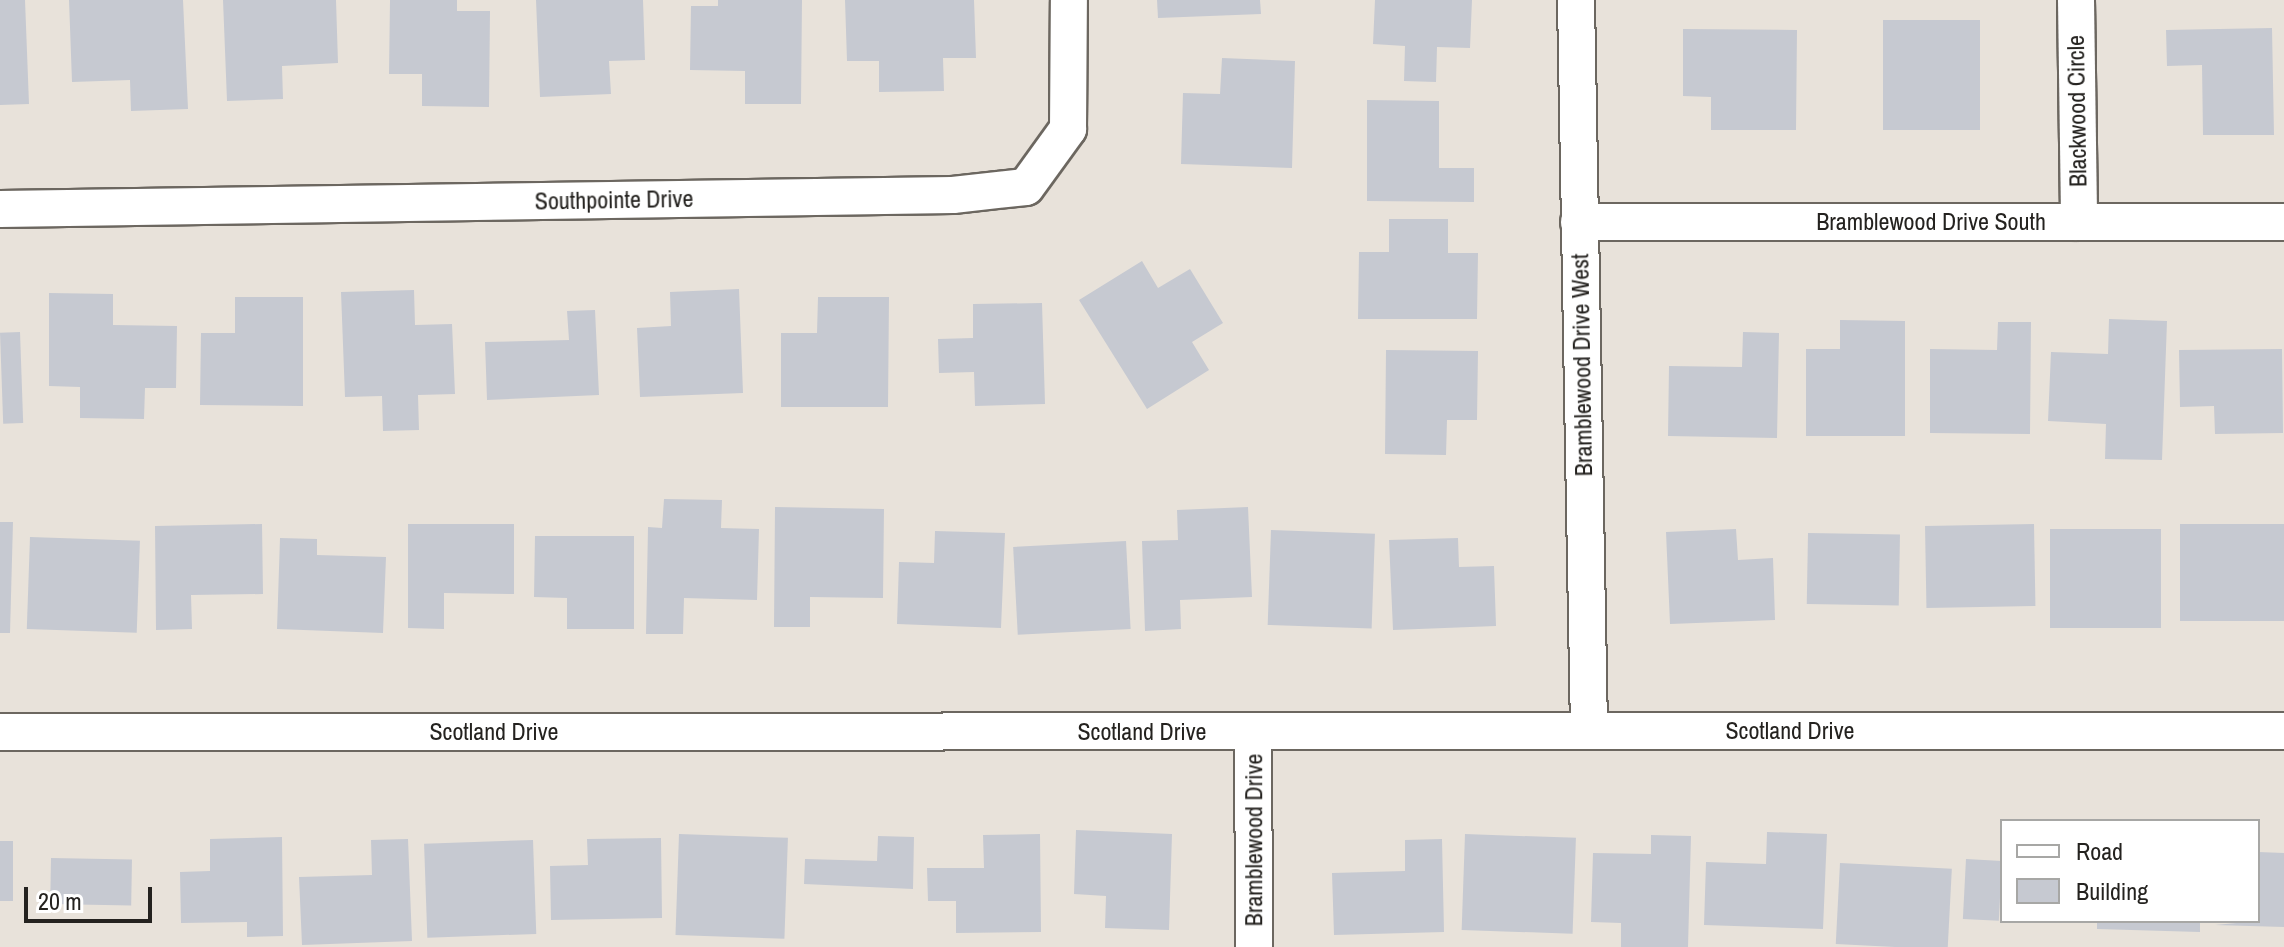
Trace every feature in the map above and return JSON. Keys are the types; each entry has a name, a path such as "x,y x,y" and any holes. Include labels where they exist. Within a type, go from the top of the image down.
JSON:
{"street":[{"name":"Southpointe Drive","path":"0,209 953,195 1026,187 1068,129 1069,0"},
{"name":"Bramblewood Drive West","path":"1576,0 1589,731"},
{"name":"Blackwood Circle","path":"2076,0 2079,222"},
{"name":"Bramblewood Drive South","path":"1579,222 2284,222"},
{"name":"Scotland Drive","path":"0,732 2284,731"},
{"name":"Bramblewood Drive","path":"1253,732 1254,947"}],"building":[{"path":"0,0 25,0 29,104 0,105"},
{"path":"69,0 183,0 188,109 131,111 130,80 72,82"},
{"path":"223,0 336,0 338,63 282,66 283,99 227,101"},
{"path":"390,0 457,0 457,11 490,11 489,107 422,106 422,74 389,74"},
{"path":"536,0 643,0 645,60 609,61 611,94 540,97"},
{"path":"718,0 802,0 801,104 745,104 745,71 690,70 691,6 718,6"},
{"path":"845,0 974,0 976,58 943,58 944,91 879,92 879,61 847,61"},
{"path":"1157,0 1260,0 1261,14 1158,18"},
{"path":"1375,0 1472,0 1470,48 1437,47 1436,82 1404,81 1405,46 1373,44"},
{"path":"1883,20 1980,20 1980,130 1883,130"},
{"path":"2272,28 2274,135 2203,135 2202,65 2167,66 2166,30"},
{"path":"1683,29 1797,30 1796,130 1711,130 1711,97 1683,96"},
{"path":"1222,58 1295,61 1292,168 1181,164 1183,93 1220,94"},
{"path":"1367,100 1439,101 1439,168 1474,168 1474,202 1367,201"},
{"path":"1389,219 1448,219 1448,253 1478,253 1477,319 1358,319 1359,252 1389,252"},
{"path":"1142,261 1158,288 1190,269 1223,323 1192,342 1209,370 1147,409 1079,300"},
{"path":"739,289 743,393 640,397 637,328 671,326 670,292"},
{"path":"414,290 415,325 452,324 455,394 418,395 419,430 383,431 382,396 345,397 341,292"},
{"path":"49,293 113,294 113,325 177,326 176,388 145,388 144,419 80,418 80,387 49,386"},
{"path":"235,297 303,297 303,406 200,405 201,333 235,333"},
{"path":"818,297 889,297 888,407 781,407 781,333 817,333"},
{"path":"1042,303 1045,404 975,406 974,372 939,373 938,339 973,338 973,304"},
{"path":"595,310 599,395 487,400 485,342 569,340 567,311"},
{"path":"2109,319 2167,321 2162,460 2105,459 2106,424 2048,421 2051,352 2108,354"},
{"path":"1840,320 1905,321 1905,436 1806,436 1806,349 1840,349"},
{"path":"1998,322 2031,322 2030,434 1930,433 1930,349 1997,350"},
{"path":"20,332 23,423 3,424 0,333"},
{"path":"1743,332 1779,333 1777,438 1668,436 1669,366 1742,367"},
{"path":"2282,349 2283,433 2215,434 2214,406 2180,407 2179,350"},
{"path":"1386,350 1478,351 1477,420 1447,420 1446,455 1385,454"},
{"path":"664,499 722,500 721,528 759,529 757,600 684,598 683,634 646,634 648,527 662,528"},
{"path":"775,507 884,509 883,598 810,597 810,627 774,627"},
{"path":"1248,507 1252,597 1180,600 1181,629 1145,631 1142,541 1178,540 1177,510"},
{"path":"0,522 13,522 10,633 0,633"},
{"path":"262,524 263,594 191,595 192,629 156,630 155,526"},
{"path":"408,524 514,524 514,594 444,593 444,629 408,628"},
{"path":"2034,524 2035,606 1926,608 1925,526"},
{"path":"2180,524 2284,524 2284,621 2180,621"},
{"path":"1736,529 1738,560 1773,558 1775,620 1670,624 1666,532"},
{"path":"2050,529 2161,529 2161,628 2050,628"},
{"path":"1271,530 1375,534 1372,629 1268,625"},
{"path":"935,531 1005,533 1001,628 897,624 899,562 934,563"},
{"path":"1808,533 1900,535 1899,606 1807,604"},
{"path":"535,536 634,536 634,629 567,629 567,598 534,597"},
{"path":"30,537 140,541 137,633 27,629"},
{"path":"280,538 317,539 317,555 386,557 383,633 277,629"},
{"path":"1458,538 1459,567 1494,566 1496,626 1393,630 1389,540"},
{"path":"1126,541 1131,629 1018,635 1013,547"},
{"path":"1076,830 1172,834 1169,930 1105,928 1106,896 1074,894"},
{"path":"1767,832 1827,834 1823,929 1704,925 1706,862 1766,864"},
{"path":"679,834 788,838 784,939 675,935"},
{"path":"1040,834 1041,932 956,933 956,901 928,901 927,868 984,868 983,835"},
{"path":"1465,834 1576,838 1573,934 1462,930"},
{"path":"1651,835 1691,836 1688,947 1621,947 1621,923 1591,922 1593,853 1651,854"},
{"path":"878,836 914,837 913,889 804,884 805,859 877,861"},
{"path":"282,837 283,936 247,937 247,922 181,923 180,872 210,871 210,839"},
{"path":"661,838 662,918 551,920 550,866 588,865 587,839"},
{"path":"408,839 412,941 302,945 299,877 372,875 371,840"},
{"path":"1442,839 1444,932 1334,935 1332,873 1405,871 1405,840"},
{"path":"533,840 536,934 427,938 424,844"},
{"path":"0,841 13,841 13,901 0,901"},
{"path":"2260,852 2284,853 2284,927 2215,925 2260,923"},
{"path":"51,858 132,859 131,905 50,904"},
{"path":"1966,859 2000,861 1999,921 1963,919"},
{"path":"1840,863 1952,869 1948,947 1836,944"},
{"path":"2097,923 2200,923 2200,932 2097,929"}]}
